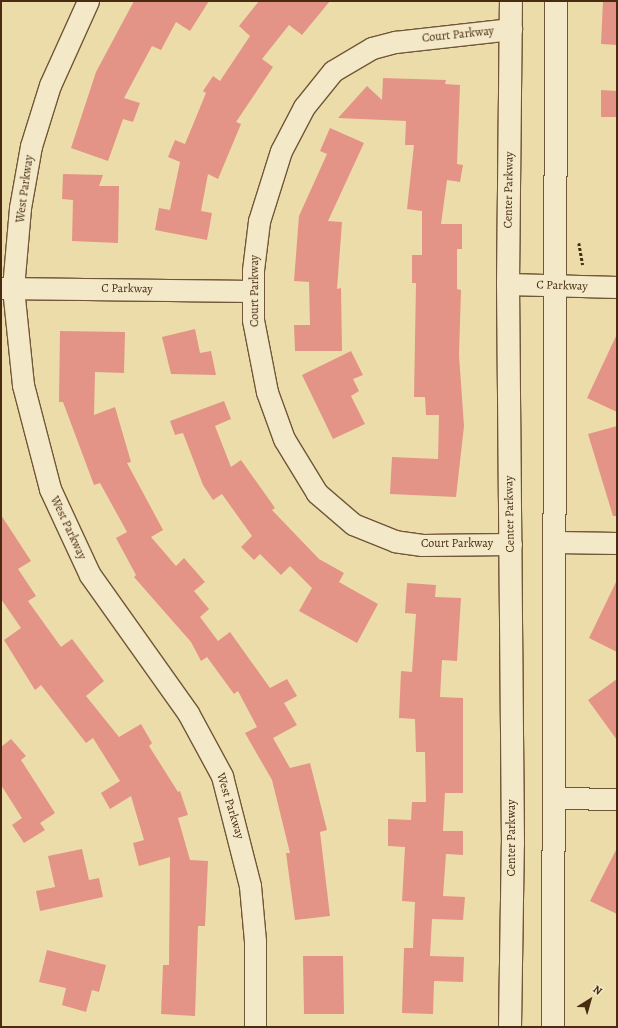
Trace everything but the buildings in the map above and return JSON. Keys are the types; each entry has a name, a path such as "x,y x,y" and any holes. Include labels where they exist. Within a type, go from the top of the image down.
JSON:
{"street":[{"name":"West Parkway","path":"88,1 50,85 31,146 7,288 23,385 32,428 62,518 106,602 188,713 222,776 250,886 255,941 255,1027"},
{"name":"Center Parkway","path":"510,1027 511,544 508,284 511,1"},
{"path":"553,1027 556,798 556,1"},
{"name":"Court Parkway","path":"511,29 394,42 372,48 333,71 304,107 272,174 259,221 253,291 261,369 275,416 303,474 334,510 353,524 395,541 422,545 511,544"},
{"name":"C Parkway","path":"508,284 617,287"},
{"name":"C Parkway","path":"7,288 253,291"},
{"path":"556,542 617,543"},
{"path":"556,798 617,799"}],"path":[{"path":"578,235 579,257 588,268"}]}
